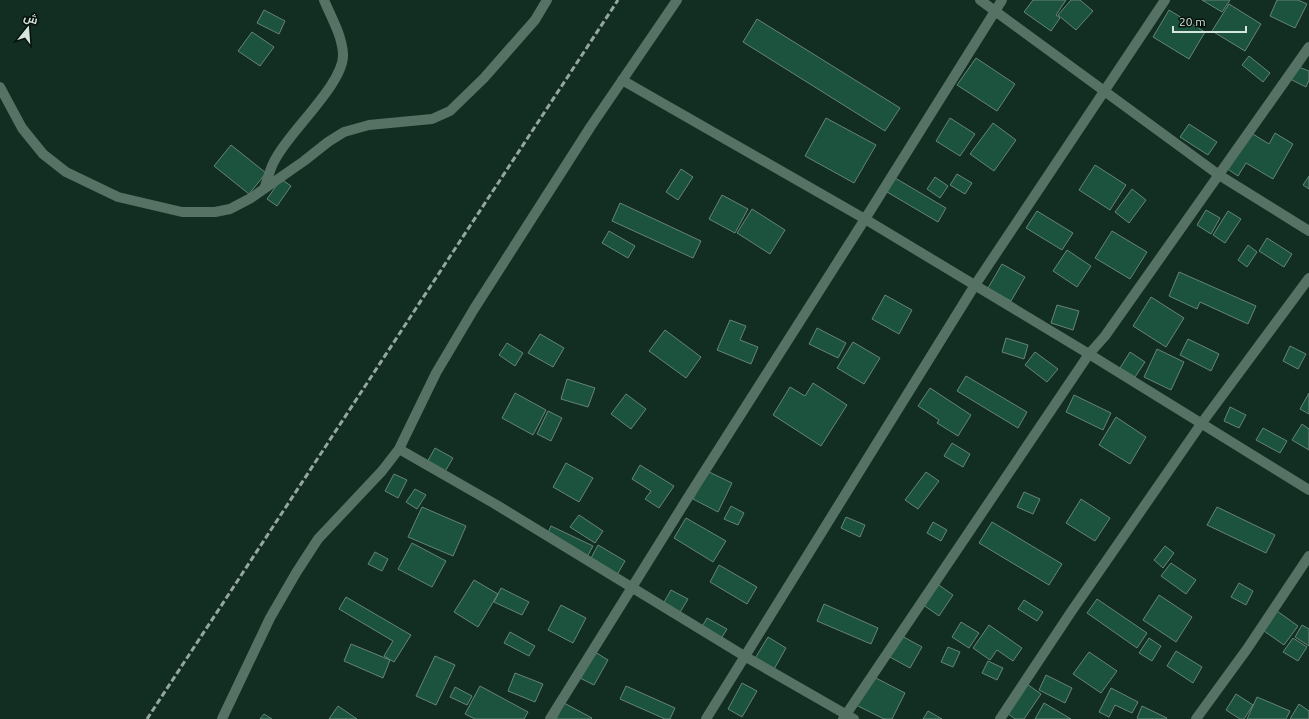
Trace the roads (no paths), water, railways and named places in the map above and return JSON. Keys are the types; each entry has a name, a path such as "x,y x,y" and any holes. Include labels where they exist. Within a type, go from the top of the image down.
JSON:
{"street":[{"path":"264,189 275,158 288,139 329,89 342,66 343,55 339,35 324,0"},
{"path":"0,87 22,128 43,154 66,172 118,197 182,212 215,212 230,209 251,198 304,162 328,142 344,132 369,125 432,120 450,112 484,78 536,20 547,0"},
{"path":"222,719 270,618 318,539 382,471 399,449 436,373 467,322 587,133 677,0"},
{"path":"980,0 1219,175 1309,231"},
{"path":"550,719 631,587 865,219 994,10 1002,0"},
{"path":"706,719 746,657 975,285 1165,0"},
{"path":"399,449 495,504 746,657 848,717 1089,354 1105,336 1309,47"},
{"path":"622,80 865,219 1089,354 1309,490"},
{"path":"1000,719 1071,612 1201,424 1309,278"},
{"path":"1196,719 1246,649 1309,556"}],"railway":[{"path":"147,719 618,0"}]}
